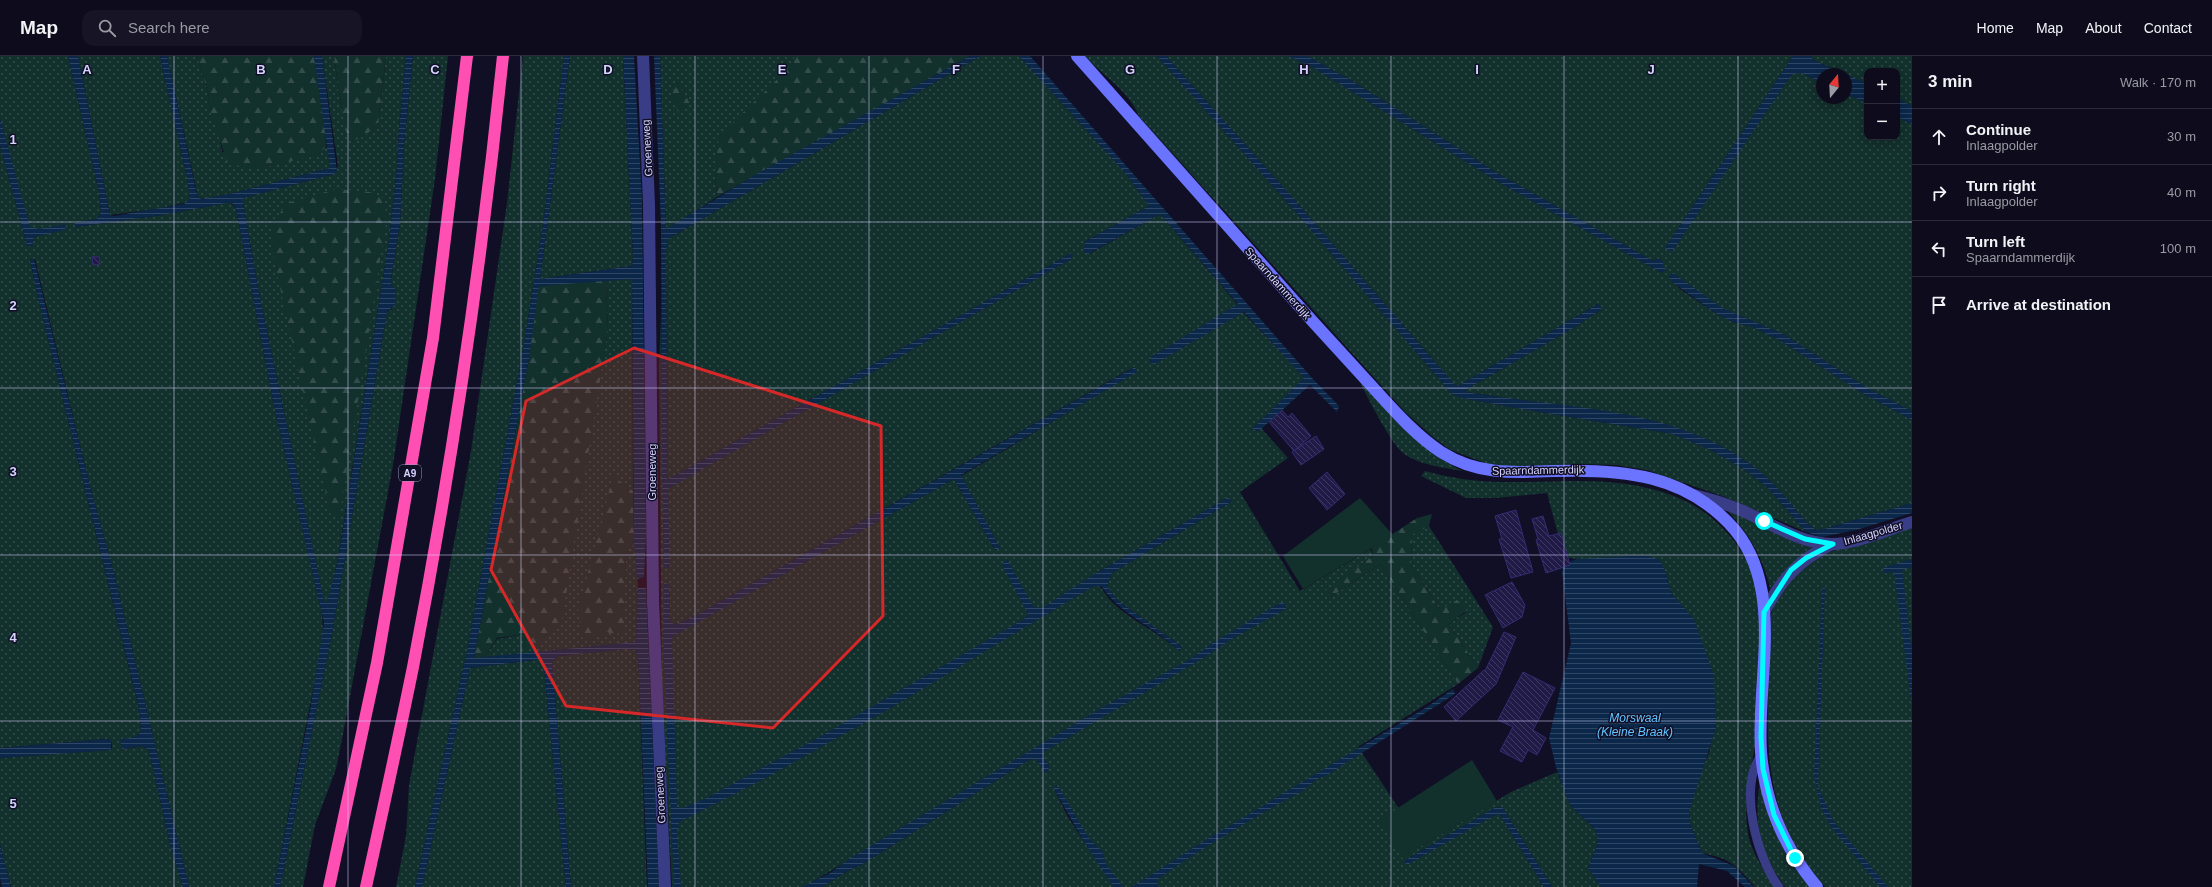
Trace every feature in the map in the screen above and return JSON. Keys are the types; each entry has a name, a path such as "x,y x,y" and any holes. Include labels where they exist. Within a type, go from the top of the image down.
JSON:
{"highway":[{"name":"A9","path":"329,887 377,662 433,338 467,56"},
{"path":"366,887 413,668 446,485 468,343 503,56"}],"street":[{"name":"Groeneweg","path":"643,56 650,205 653,601 665,887"},
{"name":"Spaarndammerdijk","path":"1077,56 1343,355 1409,426 1435,448 1463,464 1488,471 1508,473 1589,470 1618,471 1656,479 1692,494 1719,514 1744,542 1760,581 1764,612 1762,755 1768,796 1778,825 1795,858 1817,887"},
{"name":"Inlaagpolder","path":"1692,494 1732,506 1805,539 1833,544"},
{"name":"Inlaagpolder","path":"1764,612 1791,570 1806,558 1833,544 1852,540 1912,522"}],"lane":[{"path":"1762,755 1753,769 1750,809 1753,829 1773,880 1779,887"}],"highlighted area":[{"path":"634,348 881,426 883,616 773,728 566,706 491,570 526,401"}],"green space":[{"path":"0,56 68,56 99,192 101,212 97,219 75,223 75,227 162,215 226,203 231,203 236,209 273,401 322,614 323,632 319,660 274,887 189,887 114,573 90,487 35,259 30,260 39,302 140,713 141,732 135,737 121,740 122,748 142,746 149,750 170,844 183,887 11,887 0,845 0,758 108,750 112,748 111,740 107,739 0,748 0,145 27,245 32,247 34,237 46,233 30,228 27,223 0,118"},
{"path":"78,56 160,56 187,177 190,196 189,202 157,209 110,215"},
{"path":"167,56 197,56 208,93 210,111 219,134 222,152 293,160 317,155 326,147 328,149 330,168 230,194 206,199 198,197"},
{"path":"197,56 314,56 325,129 326,147 317,155 267,167 244,167 227,162 210,111 208,93"},
{"path":"322,56 334,56 341,107 378,125 386,56 406,56 397,168 389,240 338,558 329,603 324,602 259,293 243,202 243,199 246,197 334,174 338,166"},
{"path":"334,56 386,56 378,125 360,139 348,140 341,107"},
{"path":"413,56 448,56 435,179 393,465 336,769 315,825 303,887 280,887 332,634 387,312 392,309 391,279 400,223 404,144"},
{"path":"523,56 564,56 543,225 523,350 467,651 415,887 396,887 406,836 409,785 471,451 507,203"},
{"path":"570,56 623,56 633,258 632,266 540,279"},
{"path":"660,56 794,56 794,63 715,174 717,197 666,230"},
{"path":"794,56 970,56 717,197 715,174 719,136 794,63"},
{"path":"980,56 1019,56 1127,175 1149,206 1086,241 1089,254 1160,214 1238,305 1151,357 1150,363 1242,311 1305,378 1252,429 1259,431 1261,428 1288,458 1240,492 1300,591 1370,549 1374,555 1326,591 1332,596 1380,564 1458,684 1358,747 1423,845 1511,792 1557,772 1571,806 1593,827 1598,836 1597,845 1588,868 1601,887 1552,887 1503,808 1496,807 1404,861 1495,815 1500,815 1544,887 1156,887 1149,877 1132,887 1117,887 1053,787 1068,817 1114,887 822,887 849,870 861,865 1029,760 1036,759 1045,773 1049,766 1034,749 804,887 672,887 662,690 659,367 661,314 664,567 669,568 667,489 1071,259 1070,254 667,480 666,253 668,239","holes":["1134,367 1136,372 961,476 1000,548 995,550 954,479 687,628 663,634 669,585 670,621 675,625 693,617","1229,497 1231,502 1112,573 1107,586 1117,600 1182,647 1179,651 1113,603 1093,575"]},
{"path":"1085,56 1157,56 1288,203 1452,394 1463,398 1510,407 1673,434 1711,450 1745,470 1767,487 1806,532 1725,497 1647,470 1616,465 1581,464 1507,467 1485,463 1451,450 1434,438 1405,412 1139,116 1135,107 1122,91"},
{"path":"1166,56 1289,56 1314,68 1502,184 1662,273 1663,262 1658,258 1653,261 1497,173 1349,79 1307,56 1793,56 1665,248 1740,149 1792,74 1802,73 1816,80 1816,104 1852,104 1852,97 1864,102 1864,140 1900,140 1900,118 1912,124 1912,411 1867,388 1783,334 1721,308 1673,274 1669,277 1680,289 1717,314 1733,322 1753,327 1781,341 1864,394 1912,420 1912,503 1824,529 1816,530 1808,524 1783,494 1762,473 1735,454 1694,434 1651,421 1583,409 1466,392 1467,389 1575,327 1602,309 1598,304 1458,386 1455,385 1285,189"},
{"path":"1811,56 1912,56 1912,106 1900,100 1900,68 1864,68 1864,83 1852,77 1852,68 1831,68 1813,60"},
{"path":"678,82 690,104 679,113 670,97"},
{"path":"336,189 370,192 383,198 387,217 339,519 331,516 273,256 273,223 287,203"},
{"path":"632,279 633,491 613,477 605,511 591,640 607,632 623,630 626,555 634,539 638,588 636,642 484,658 497,639 526,634 524,647 600,376 608,330 606,280"},
{"path":"606,280 608,330 562,620 544,642 524,648 526,634 497,638 484,658 474,658 529,358 537,290 539,286"},
{"path":"1360,382 1395,420 1419,442 1446,462 1462,471 1423,463 1403,453 1386,431"},
{"path":"1425,471 1454,478 1483,481 1589,481 1610,482 1652,489 1674,496 1707,514 1721,526 1733,540 1751,571 1757,589 1761,614 1757,726 1747,796 1746,821 1748,834 1755,855 1774,887 1755,887 1738,868 1732,864 1712,855 1702,853 1690,823 1689,812 1699,777 1710,750 1714,676 1681,605 1671,593 1666,573 1648,556 1577,559 1564,557 1547,493 1496,498 1466,498 1421,476"},
{"path":"613,476 633,491 634,539 626,555 624,630 616,635 607,632 591,640 582,638 578,611"},
{"path":"1360,498 1393,535 1303,589 1283,556"},
{"path":"1725,508 1819,546 1771,592 1764,568 1754,546 1741,526"},
{"path":"1432,514 1429,526 1412,535 1411,565 1440,610 1457,600 1468,610 1449,624 1478,668 1458,684 1380,564 1332,596 1325,591 1374,555 1371,548 1417,518"},
{"path":"1429,526 1493,627 1478,668 1449,624 1468,611 1440,610 1411,565 1412,534"},
{"path":"1912,527 1912,887 1825,887 1807,863 1793,840 1782,817 1775,793 1768,743 1771,614 1780,593 1793,576 1810,563 1828,553 1849,545"},
{"path":"625,649 635,650 638,656 647,887 571,887 552,661 558,656"},
{"path":"543,659 566,887 422,887 470,668"},
{"path":"1472,760 1497,801 1402,858 1379,820"},
{"path":"1760,782 1767,811 1778,838 1792,864 1810,887 1785,887 1776,874 1764,850 1760,837 1757,811"}],"water":[{"path":"68,56 78,56 110,215 114,216 184,204 190,199 187,177 160,56 167,56 196,190 198,197 202,199 230,194 330,168 314,56 322,56 337,171 334,174 246,197 243,199 243,202 259,293 324,601 327,603 338,560 389,240 397,168 406,56 413,56 404,144 400,223 391,279 391,284 396,290 395,305 387,312 332,634 280,887 274,887 310,710 324,623 273,401 236,209 232,203 226,203 162,215 75,227 75,223 97,219 101,212 99,192"},
{"path":"564,56 570,56 540,279 632,266 633,257 623,56 634,56 642,200 646,534 644,577 637,579 634,539 632,279 539,286 529,358 474,658 636,642 638,588 646,588 659,887 648,887 638,656 635,650 625,649 558,656 552,661 571,887 566,887 543,659 470,668 422,887 415,887 467,651 523,350 543,225"},
{"path":"654,56 660,56 666,229 760,172 970,56 980,56 668,239 666,253 667,480 1070,254 1073,255 1071,259 668,489 670,568 664,568 661,224"},
{"path":"1019,56 1030,56 1312,378 1339,406 1337,412 1310,385 1259,431 1252,429 1304,378 1244,312 1155,364 1150,363 1151,357 1238,304 1160,214 1088,254 1083,251 1086,241 1149,206 1127,175"},
{"path":"1157,56 1166,56 1285,189 1455,385 1458,386 1598,304 1602,309 1575,327 1467,389 1466,392 1616,413 1653,421 1688,432 1722,447 1762,473 1789,501 1808,524 1816,530 1824,529 1912,503 1912,513 1856,530 1822,537 1806,532 1767,487 1745,470 1711,450 1673,434 1510,407 1463,398 1452,394 1288,203"},
{"path":"1289,56 1307,56 1349,79 1497,173 1653,261 1658,258 1663,262 1663,266 1666,269 1662,273 1502,184 1314,68"},
{"path":"1793,56 1811,56 1813,60 1831,68 1816,68 1816,80 1802,73 1792,74 1672,252 1665,248"},
{"path":"1852,77 1864,83 1864,102 1852,97"},
{"path":"1900,100 1912,106 1912,124 1900,118"},
{"path":"0,118 30,227 39,229 66,224 65,230 34,237 32,247 27,245 0,145"},
{"path":"34,259 90,487 114,573 189,887 183,887 170,844 149,750 142,746 122,749 120,740 135,737 141,732 140,713 138,712 139,708 39,302 30,260"},
{"path":"1673,273 1722,308 1783,334 1867,388 1912,411 1912,420 1864,394 1781,341 1753,327 1733,322 1717,314 1672,282 1669,277"},
{"path":"1135,367 1137,372 961,475 1000,548 995,550 954,479 672,637 677,807 683,808 707,798 823,735 1024,619 1028,614 1002,565 1007,559 1034,607 1042,608 1093,575 1229,497 1231,502 1112,573 1107,586 1117,600 1182,647 1179,651 1159,634 1119,606 1101,586 1092,587 894,706 762,780 679,822 677,834 681,887 674,887 663,634 664,583 669,584 670,621 675,625 693,617"},
{"name":"Morswaal (Kleine Braak)","path":"1648,556 1660,560 1666,573 1671,593 1694,619 1714,676 1716,728 1689,812 1690,823 1702,853 1734,866 1754,887 1745,887 1727,871 1699,864 1697,887 1601,887 1588,868 1597,845 1598,836 1593,827 1571,806 1556,767 1549,738 1571,643 1562,572 1564,564 1577,559"},
{"path":"1912,559 1912,567 1902,570 1912,653 1912,707 1894,572 1884,573 1883,568"},
{"path":"1825,587 1818,786 1833,821 1888,887 1880,887 1832,828 1821,808 1814,776 1822,589"},
{"path":"1280,603 1286,604 1286,609 1235,637 1205,657 1044,752 1043,756 1049,766 1048,772 1045,773 1036,759 1029,760 861,865 849,870 822,887 802,887 830,873 849,859 1103,707 1192,658 1214,642"},
{"path":"1453,689 1455,694 1324,777 1318,778 1304,790 1230,832 1158,879 1157,883 1159,887 1132,887 1204,841 1427,707"},
{"path":"107,739 111,740 111,750 0,758 0,748"},
{"path":"1057,786 1084,830 1102,850 1106,864 1123,887 1114,887 1097,863 1053,787"},
{"path":"1496,807 1503,808 1552,887 1544,887 1500,815 1495,815 1407,865 1404,861"},
{"path":"0,845 11,887 2,887 0,878"}],"building":[{"path":"92,257 99,257 100,264 93,265"},
{"path":"1282,410 1288,417 1292,413 1311,436 1294,451 1269,422"},
{"path":"1316,436 1324,449 1301,465 1292,452"},
{"path":"1327,472 1345,494 1327,510 1309,488"},
{"path":"1516,510 1533,572 1511,578 1499,539 1502,539 1495,516"},
{"path":"1543,516 1549,536 1561,533 1570,565 1546,573 1536,540 1538,539 1532,519"},
{"path":"1512,582 1525,605 1522,617 1503,628 1485,595"},
{"path":"1504,632 1516,637 1496,684 1456,721 1444,707 1484,670 1485,671"},
{"path":"1523,672 1555,688 1533,730 1546,738 1537,755 1528,750 1522,762 1500,751 1513,727 1498,720"}],"route":[{"path":"1764,521 1805,539 1833,544 1814,553 1791,570 1775,592 1764,612 1761,737 1763,769 1768,796 1774,815 1782,835 1795,858"}]}
